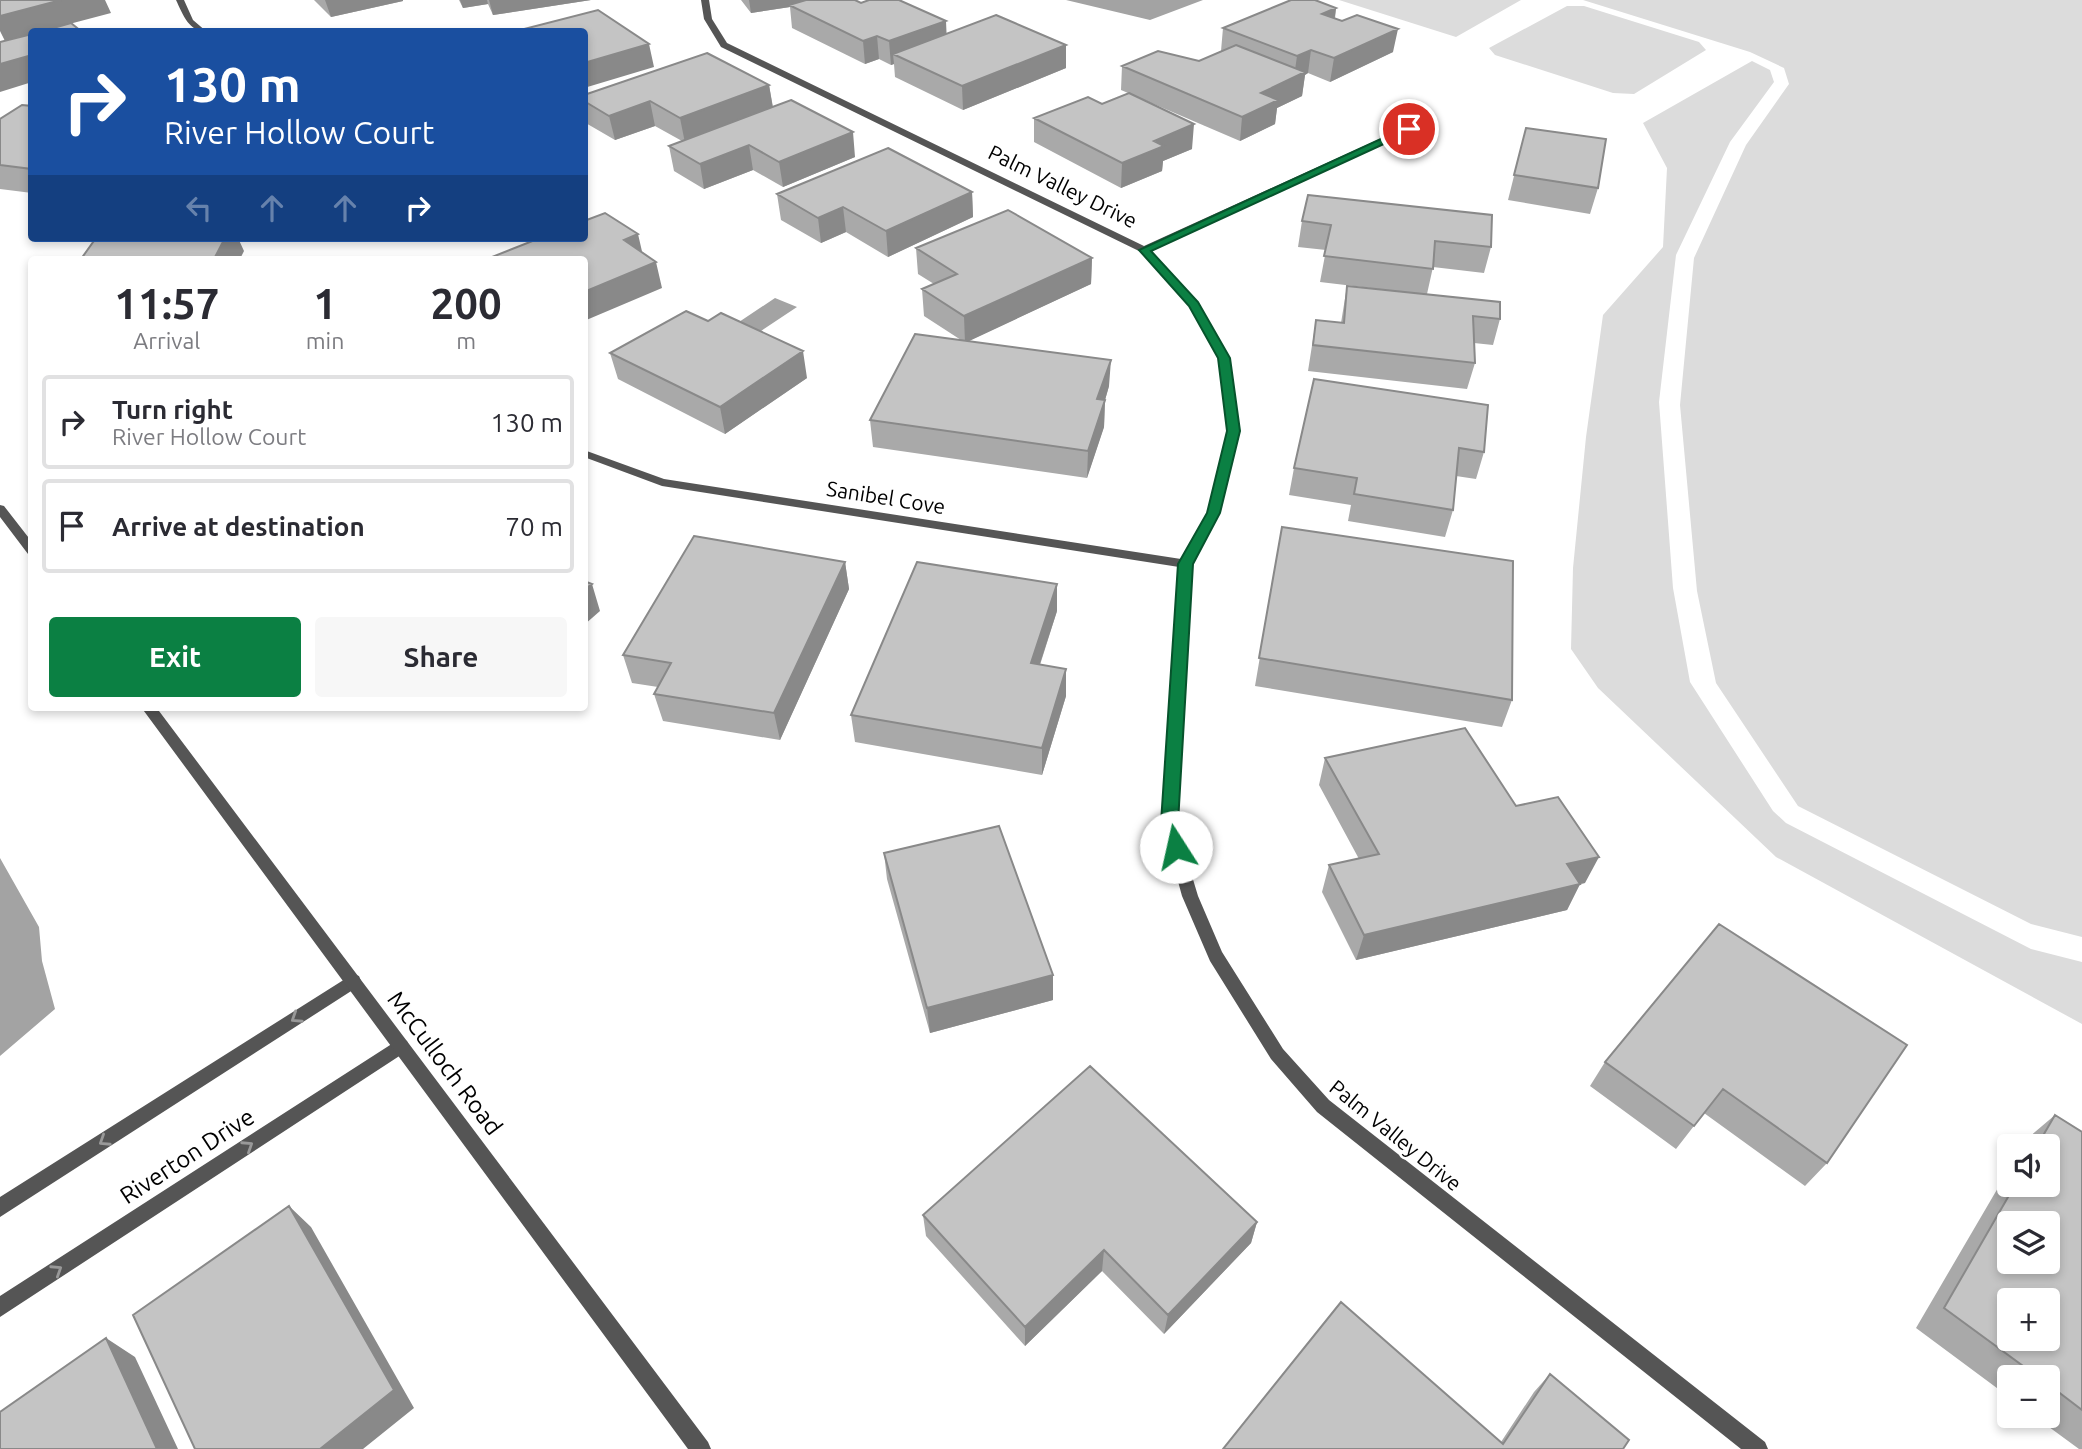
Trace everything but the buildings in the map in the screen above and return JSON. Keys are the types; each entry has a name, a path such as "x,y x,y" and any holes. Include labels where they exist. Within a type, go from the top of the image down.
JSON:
{"street":[{"path":"180,0 190,21 199,28"},
{"name":"Palm Valley Drive","path":"705,0 708,19 724,45 1144,250 1194,305 1224,358 1233,431 1213,513 1185,564 1169,823 1190,896 1216,956 1277,1054 1323,1106 1758,1449"},
{"path":"1144,250 1409,129"},
{"name":"Sanibel Cove","path":"588,454 662,482 1185,564"},
{"path":"0,509 28,546"},
{"name":"McCulloch Road","path":"151,711 701,1449"},
{"path":"0,1208 353,981"},
{"name":"Riverton Drive","path":"0,1307 401,1046"}],"shaded area":[{"path":"1066,0 1203,0 1150,20"},
{"path":"1339,0 1521,0 1456,37"},
{"path":"1583,0 2082,0 2082,937 2031,924 1798,806 1716,683 1697,591 1680,405 1694,258 1746,145 1789,84 1784,68 1750,52"},
{"path":"1567,6 1584,6 1699,42 1706,50 1634,94 1613,93 1495,55 1489,48"},
{"path":"1752,61 1770,70 1774,82 1730,142 1676,255 1659,402 1673,588 1690,682 1773,811 1786,823 2031,949 2082,962 2082,1024 1776,857 1598,688 1571,649 1573,568 1586,437 1603,315 1663,247 1667,168 1643,123"},
{"path":"775,298 797,307 761,331 739,322"},
{"path":"0,858 39,927 42,961 55,1009 0,1056"}],"route":[{"path":"1176,847 1169,823 1185,564 1213,513 1233,431 1224,358 1194,305 1144,250 1409,129"}]}
